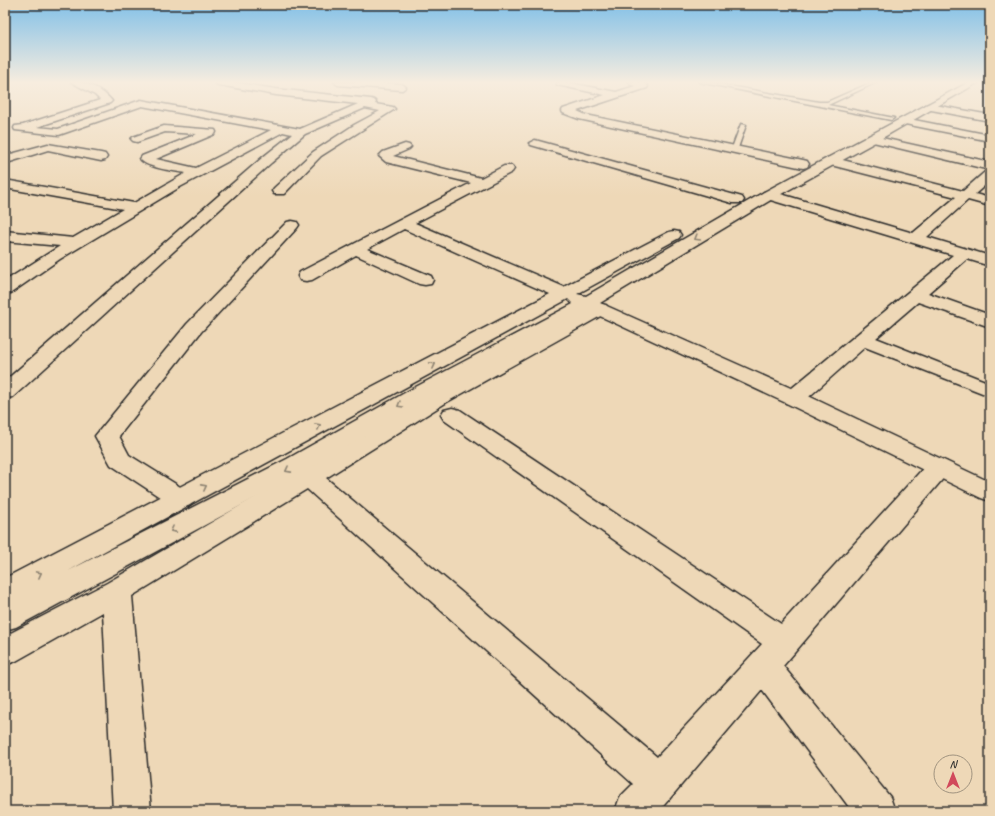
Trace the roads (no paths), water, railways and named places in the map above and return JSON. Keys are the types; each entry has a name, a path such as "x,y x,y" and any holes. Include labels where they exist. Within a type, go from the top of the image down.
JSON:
{"street":[{"path":"45,120 16,129 77,134"},
{"path":"59,132 93,120"},
{"path":"236,120 301,132"},
{"path":"196,172 152,162 146,159 236,120"},
{"path":"5,392 267,160 301,132 329,120"},
{"path":"279,191 317,154 369,120"},
{"path":"598,120 735,148 804,164"},
{"path":"5,592 565,294 804,164 896,120"},
{"path":"5,652 116,591 309,477 439,397 593,306 769,195 873,139 897,120"},
{"path":"903,120 990,138"},
{"path":"138,139 164,129 211,132"},
{"path":"5,289 26,273 135,207 196,172 280,129"},
{"path":"873,139 990,166"},
{"path":"535,143 737,200"},
{"path":"7,158 48,147 101,157"},
{"path":"405,147 387,154 386,156 390,159 482,182"},
{"path":"831,161 990,202"},
{"path":"306,276 403,223 508,169"},
{"path":"916,239 990,174"},
{"path":"5,184 135,207"},
{"path":"769,195 990,261"},
{"path":"403,223 593,306 794,398 990,492"},
{"path":"181,499 120,460 107,436 194,328 292,225"},
{"path":"5,236 75,243"},
{"path":"355,249 425,280"},
{"path":"794,398 965,254"},
{"path":"916,295 990,320"},
{"path":"5,618 296,465 425,391 593,306"},
{"path":"864,340 990,390"},
{"path":"452,415 773,654 876,811"},
{"path":"634,811 938,468"},
{"path":"309,477 659,783"},
{"path":"116,591 132,811"}],"lane":[{"path":"735,148 742,125"}]}
